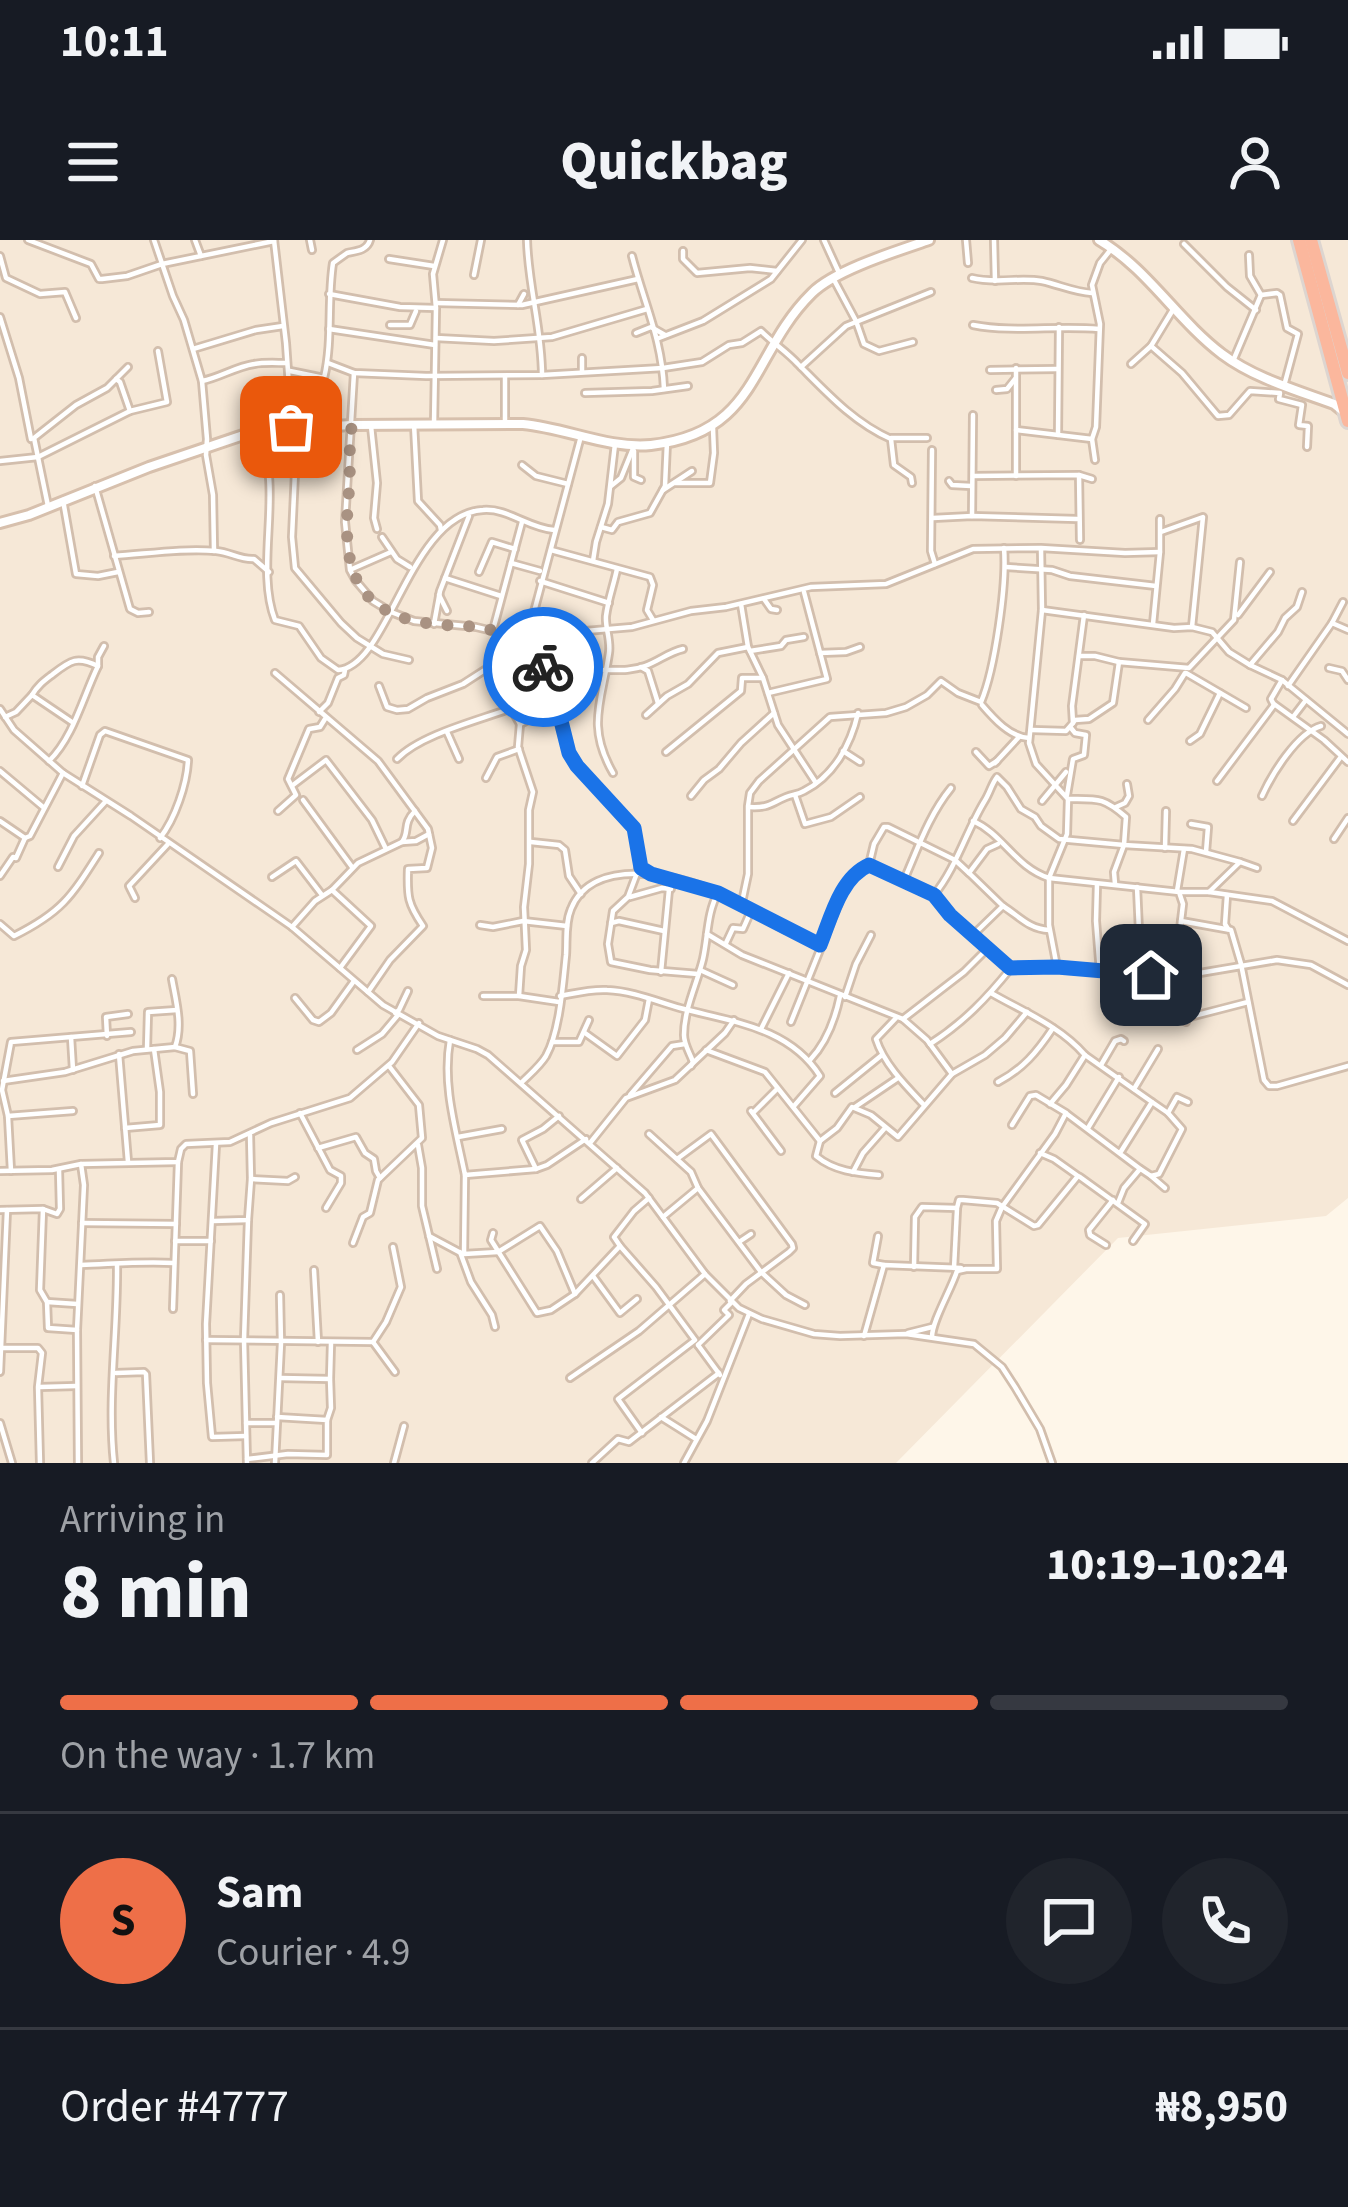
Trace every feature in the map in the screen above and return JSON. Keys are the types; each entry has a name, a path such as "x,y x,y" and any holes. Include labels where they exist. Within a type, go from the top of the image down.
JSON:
{"highway":[{"path":"1299,240 1312,264 1348,373"},
{"path":"1312,240 1312,264 1347,416"}],"street":[{"path":"28,240 91,263 100,279 274,241 296,485 295,568 341,623 383,654 409,660"},
{"path":"154,240 202,381 214,551"},
{"path":"195,240 201,256"},
{"path":"310,240 312,250"},
{"path":"287,372 324,378 333,263 368,246 370,240"},
{"path":"434,424 434,266 443,240"},
{"path":"474,274 482,240"},
{"path":"527,240 542,375"},
{"path":"662,337 704,321 771,279 802,240"},
{"path":"824,240 864,344 887,350 913,342"},
{"path":"966,240 968,263"},
{"path":"994,240 995,281"},
{"path":"1101,240 1233,362 1334,404 1347,416"},
{"path":"0,524 258,430 505,423 544,426 616,443 667,442 712,426 733,411 801,305 823,283 925,241"},
{"path":"1184,244 1256,310"},
{"path":"1094,460 1100,314 1092,292 1094,274 1112,248"},
{"path":"682,250 683,259 697,273 750,268 777,271"},
{"path":"1233,362 1261,295 1250,276 1250,254"},
{"path":"0,256 6,278 40,294 65,292 76,318"},
{"path":"632,256 654,328 662,337 664,388"},
{"path":"389,259 434,266"},
{"path":"972,278 1041,281 1092,292"},
{"path":"329,294 417,308 518,305 638,279"},
{"path":"801,367 846,326 931,292"},
{"path":"518,305 524,294"},
{"path":"1261,295 1280,295 1287,328 1298,334 1284,386"},
{"path":"390,325 410,325 417,308"},
{"path":"1131,364 1151,346 1174,308"},
{"path":"329,329 408,343 540,338 647,309"},
{"path":"0,317 31,439"},
{"path":"973,325 1099,329"},
{"path":"193,349 283,326"},
{"path":"1058,435 1059,327"},
{"path":"636,334 654,328"},
{"path":"328,363 354,373 434,375 663,368 702,362 761,331 826,394 878,434 927,438"},
{"path":"1151,346 1219,416 1229,415 1250,391 1280,393 1279,399 1302,405 1299,424 1308,426 1307,447"},
{"path":"0,461 38,458 130,411 168,400 158,351"},
{"path":"582,358 582,371"},
{"path":"202,381 255,364 287,363"},
{"path":"48,506 34,438 116,381 128,367"},
{"path":"1016,368 1016,476"},
{"path":"990,370 1057,369"},
{"path":"354,373 345,522 350,570 366,595 414,621 493,630 531,640"},
{"path":"505,376 505,423"},
{"path":"996,390 1007,389 1016,378"},
{"path":"116,381 130,411"},
{"path":"585,393 688,386"},
{"path":"972,516 973,415"},
{"path":"414,424 418,501 441,532"},
{"path":"371,425 377,529"},
{"path":"675,483 710,483 712,426"},
{"path":"258,430 269,480 272,612 275,620 299,626 326,662 338,670 351,667 369,645 392,612 412,568 441,532 470,513 487,509 554,530"},
{"path":"1016,430 1092,439"},
{"path":"581,436 540,581 531,640 553,692 569,753 634,828 641,868 651,874"},
{"path":"888,438 894,465 912,483"},
{"path":"602,527 612,530 618,522 647,515 664,490 667,442"},
{"path":"593,562 616,443"},
{"path":"634,445 634,477 641,480"},
{"path":"611,486 621,478 634,445"},
{"path":"932,450 931,551 935,564"},
{"path":"521,465 536,476 568,484"},
{"path":"664,490 692,471"},
{"path":"973,476 1092,479"},
{"path":"1079,476 1080,540"},
{"path":"950,481 973,486"},
{"path":"95,486 132,611 149,612"},
{"path":"63,500 76,574 118,572"},
{"path":"434,624 439,595 470,513"},
{"path":"1161,532 1203,517 1192,627"},
{"path":"933,518 1079,519"},
{"path":"1153,624 1160,519"},
{"path":"493,630 522,522"},
{"path":"382,537 391,552 412,568"},
{"path":"479,572 492,542 515,549"},
{"path":"979,702 988,687 1006,567 1004,548"},
{"path":"1041,548 1042,610 1032,757 1067,797 1096,800 1116,807 1126,817 1115,884"},
{"path":"549,549 650,577 653,585 647,610 653,620"},
{"path":"537,657 574,632 614,631 803,590 886,584 973,549 1160,552"},
{"path":"114,556 214,551 255,560 269,572"},
{"path":"350,570 391,552"},
{"path":"1234,620 1240,562"},
{"path":"511,563 543,572"},
{"path":"1006,567 1156,586"},
{"path":"613,773 598,736 608,658 605,620 617,569"},
{"path":"1148,720 1270,572"},
{"path":"445,578 501,596"},
{"path":"540,581 609,603"},
{"path":"768,693 827,679 803,590"},
{"path":"1250,665 1298,607 1302,592"},
{"path":"439,595 447,610"},
{"path":"764,597 777,610"},
{"path":"1293,821 1345,760 1271,699 1332,623 1343,602"},
{"path":"741,604 749,649 774,713 816,783"},
{"path":"1042,610 1212,632 1229,652 1285,683 1345,731 1348,720"},
{"path":"1057,967 1050,930 1049,878 1068,825 1070,768 1073,759 1086,759 1086,735 1075,733 1072,726 1085,618"},
{"path":"1332,623 1348,630"},
{"path":"646,716 718,653 781,646 786,640 804,637"},
{"path":"379,686 388,706 403,710 470,681 531,640"},
{"path":"49,761 62,746 104,646"},
{"path":"820,653 860,647"},
{"path":"604,670 641,667 683,649"},
{"path":"1078,656 1187,670 1246,708"},
{"path":"5,717 70,661 83,659 98,667"},
{"path":"934,895 951,872 994,779 994,763 1019,737 1060,732 1113,703 1119,662"},
{"path":"1342,671 1348,665"},
{"path":"641,667 648,671 658,703"},
{"path":"1329,668 1342,671 1348,680"},
{"path":"319,712 346,670"},
{"path":"553,692 571,675 584,673"},
{"path":"275,674 377,761 429,834 432,848 427,868 407,869 406,896 423,926 368,992"},
{"path":"666,752 741,691 742,678 763,678"},
{"path":"742,907 748,874 750,793 830,717 906,707 941,682 979,702 1019,737"},
{"path":"500,689 520,724 520,749 533,792 523,922 526,950 519,996"},
{"path":"1190,741 1200,734 1220,693"},
{"path":"32,695 72,722"},
{"path":"1293,717 1306,700"},
{"path":"1217,781 1274,704"},
{"path":"520,724 557,706"},
{"path":"0,709 14,730 63,773 292,927 397,1014 488,1055 649,1198 731,1302 749,1314 814,1334 906,1334 974,1344 1002,1367 1033,1414 1052,1463"},
{"path":"397,760 447,731 509,709"},
{"path":"691,796 774,713"},
{"path":"748,806 769,807 816,783 835,766 858,713"},
{"path":"1319,737 1329,716"},
{"path":"278,812 296,795 288,779 309,729 320,727 325,719"},
{"path":"1262,796 1270,778 1308,730 1321,726"},
{"path":"82,787 105,731 188,760 176,814 160,838"},
{"path":"447,731 459,759"},
{"path":"485,778 497,757 520,749"},
{"path":"843,751 860,762"},
{"path":"976,752 994,763"},
{"path":"292,785 326,760 372,820 387,851"},
{"path":"1042,801 1070,768"},
{"path":"0,771 43,807"},
{"path":"0,876 30,836 63,773"},
{"path":"994,779 1001,779 1021,809 1064,841 1207,852 1256,868"},
{"path":"1116,807 1129,796 1127,784"},
{"path":"904,880 951,788"},
{"path":"795,795 806,824 831,817 860,797"},
{"path":"303,800 352,868"},
{"path":"58,867 74,836 106,801"},
{"path":"292,927 352,868 402,842 407,818 415,811"},
{"path":"1166,811 1166,848"},
{"path":"1334,839 1348,818"},
{"path":"0,821 25,838"},
{"path":"973,821 986,827 1029,870 1049,878 1272,901 1348,941"},
{"path":"1191,824 1208,827 1207,852"},
{"path":"869,865 884,827 955,860 1029,927 1050,930"},
{"path":"402,842 429,834"},
{"path":"529,842 559,844 565,850 569,876 581,894"},
{"path":"135,898 129,886 169,844"},
{"path":"969,873 992,844 1001,845"},
{"path":"1184,849 1178,892 1183,904 1175,954 1186,1020 1248,1002"},
{"path":"0,924 14,936 42,922 68,900 99,853"},
{"path":"628,897 640,859"},
{"path":"272,877 296,861 322,895"},
{"path":"1209,892 1240,862"},
{"path":"791,1022 848,880 869,865 934,895 1010,968 1177,976 1276,960 1305,963 1348,985"},
{"path":"521,1082 543,1060 552,1042 570,911 589,884 637,873 670,879 718,893 820,945"},
{"path":"661,972 670,879"},
{"path":"1097,884 1100,972"},
{"path":"1137,887 1141,975"},
{"path":"671,889 628,897 613,910 608,944 611,962 661,972 699,972 733,985"},
{"path":"332,890 371,926 340,968"},
{"path":"690,1068 684,1030 718,893"},
{"path":"1227,896 1225,924 1241,964 1264,1080 1276,1086 1348,1066"},
{"path":"973,935 1003,906"},
{"path":"726,943 733,928 743,929 751,911"},
{"path":"1181,921 1228,929"},
{"path":"480,926 523,922 567,926"},
{"path":"611,923 665,931"},
{"path":"707,934 742,955 899,1018 931,1044 952,1074"},
{"path":"810,1060 836,1019 871,935"},
{"path":"924,1105 876,1039 987,950"},
{"path":"931,1044 956,1028 1010,968"},
{"path":"761,1029 789,973"},
{"path":"172,979 178,1011 175,1047"},
{"path":"295,998 319,1022 354,980"},
{"path":"483,996 560,999 603,990 625,992 761,1029 810,1060 820,1078 794,1106"},
{"path":"356,1050 382,1034 408,991"},
{"path":"991,993 1073,1041 1085,1055 1168,1113 1182,1129 1159,1174 1151,1176"},
{"path":"585,1033 617,1055 646,1019 649,999"},
{"path":"125,1128 159,1127 161,1123 146,1014 178,1011"},
{"path":"855,1107 896,1137 902,1136 952,1074 1006,1039 1027,1012"},
{"path":"107,1036 106,1017 128,1014"},
{"path":"552,1042 576,1042 589,1020"},
{"path":"630,1095 665,1086 690,1068 734,1020"},
{"path":"173,1309 181,1149 186,1144 236,1141 350,1098 389,1066 419,1023"},
{"path":"998,1082 1032,1059 1053,1028"},
{"path":"11,1171 8,1116 1,1091 11,1042 131,1032"},
{"path":"71,1037 73,1070"},
{"path":"451,1040 448,1090 465,1175 462,1253 495,1327"},
{"path":"1101,1065 1115,1041 1124,1041"},
{"path":"465,1175 548,1165 588,1141 672,1046 686,1044"},
{"path":"3,1081 73,1070 119,1054 175,1047 190,1051 194,1094"},
{"path":"1134,1089 1158,1049"},
{"path":"706,1050 765,1072 820,1142"},
{"path":"119,1054 128,1162"},
{"path":"836,1093 883,1054"},
{"path":"1050,1104 1085,1055"},
{"path":"353,1243 363,1217 370,1213 380,1178 422,1138 419,1105 389,1066"},
{"path":"1088,1128 1119,1077"},
{"path":"879,1175 853,1172 816,1156 820,1142 852,1106 898,1078"},
{"path":"777,1090 752,1112 781,1151"},
{"path":"1012,1125 1030,1096 1036,1095 1088,1128 1165,1188"},
{"path":"1168,1113 1177,1097 1188,1102"},
{"path":"864,1100 865,1111"},
{"path":"1120,1154 1152,1102"},
{"path":"8,1116 73,1111"},
{"path":"878,1236 873,1263 997,1269 996,1221 1002,1207 1066,1113"},
{"path":"300,1114 330,1170 341,1176 326,1208"},
{"path":"536,1169 522,1140 559,1116"},
{"path":"853,1172 885,1128"},
{"path":"458,1137 502,1130"},
{"path":"250,1134 244,1340 247,1461 327,1455 331,1343"},
{"path":"649,1134 692,1172 698,1188 761,1272 805,1305"},
{"path":"642,1433 618,1399 697,1343 729,1315 724,1310 737,1292 793,1248 711,1134 676,1159"},
{"path":"318,1148 356,1137 364,1153 374,1159 380,1178"},
{"path":"417,1143 422,1206 436,1269"},
{"path":"216,1144 206,1340 212,1437 246,1436"},
{"path":"1040,1153 1075,1172 1145,1223 1133,1241"},
{"path":"0,1171 178,1162"},
{"path":"78,1463 81,1164"},
{"path":"0,1372 3,1210 43,1209 57,1214 58,1168"},
{"path":"581,1199 617,1168"},
{"path":"1106,1245 1089,1230 1140,1169"},
{"path":"954,1268 959,1200 997,1203 1034,1226 1078,1176"},
{"path":"251,1179 288,1181 295,1177"},
{"path":"663,1217 698,1188"},
{"path":"649,1198 614,1237 721,1376"},
{"path":"914,1267 918,1210 957,1208"},
{"path":"43,1209 40,1290 47,1302 49,1328 76,1330"},
{"path":"213,1221 248,1220"},
{"path":"82,1223 176,1224"},
{"path":"428,1236 462,1253 498,1252 541,1226 575,1294"},
{"path":"493,1233 491,1240 537,1313 575,1294 620,1246"},
{"path":"739,1242 751,1234"},
{"path":"176,1241 211,1241"},
{"path":"373,1342 401,1287 393,1247"},
{"path":"81,1265 174,1263"},
{"path":"114,1463 110,1425 117,1264"},
{"path":"864,1336 884,1265"},
{"path":"932,1337 957,1271 966,1269"},
{"path":"314,1270 318,1343"},
{"path":"570,1378 639,1331 705,1274"},
{"path":"593,1276 627,1320"},
{"path":"275,1460 280,1295"},
{"path":"620,1312 637,1299"},
{"path":"47,1302 78,1304"},
{"path":"685,1463 749,1314"},
{"path":"906,1334 932,1327"},
{"path":"206,1340 373,1342"},
{"path":"373,1342 395,1372"},
{"path":"1,1348 38,1348 42,1354 40,1463"},
{"path":"113,1373 146,1374 150,1463"},
{"path":"592,1463 618,1439 629,1442 721,1376"},
{"path":"279,1378 330,1379"},
{"path":"38,1387 76,1385"},
{"path":"661,1417 698,1440"},
{"path":"246,1424 327,1420"},
{"path":"0,1423 11,1463"},
{"path":"394,1463 404,1426"}],"shaded area":[{"path":"0,240 1348,240 1348,1198 1326,1216 1118,1238 896,1463 0,1463"}],"way so far":[{"path":"291,427 352,425 347,548 350,570 366,595 414,621 476,627 531,640 543,667"}],"route":[{"path":"543,667 569,753 634,828 641,868 651,874 718,893 820,945 848,880 869,865 934,895 1010,968 1151,975"}]}
